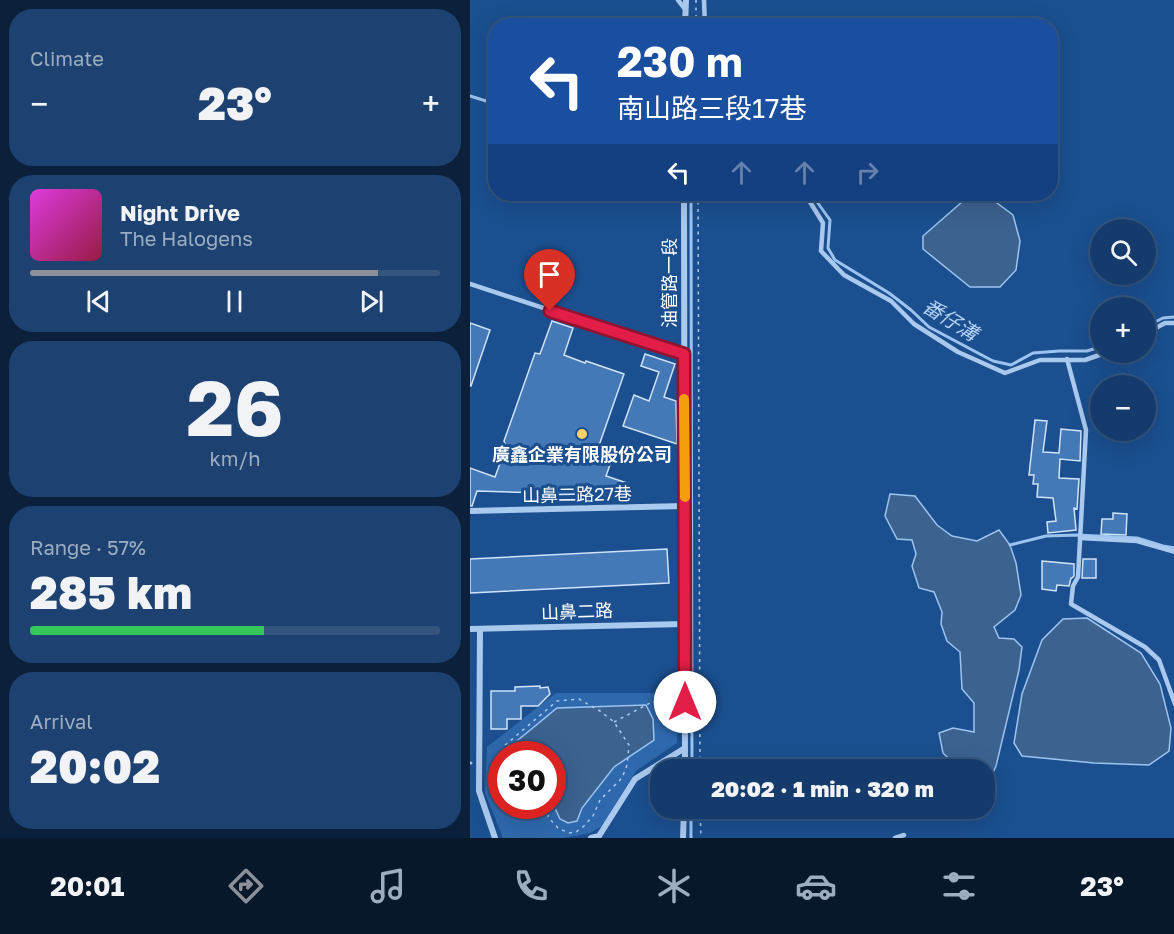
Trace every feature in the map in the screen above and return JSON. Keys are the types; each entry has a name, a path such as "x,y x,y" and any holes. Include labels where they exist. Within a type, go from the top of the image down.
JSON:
{"street":[{"path":"685,18 686,0"},
{"name":"油管路一段","path":"684,201 685,759"},
{"name":"山鼻二路27巷","path":"470,511 685,506"},
{"name":"山鼻二路","path":"470,628 685,624"},
{"path":"480,629 479,791 495,838"},
{"path":"591,838 599,836 635,780 685,748"},
{"path":"683,838 684,819"}],"lane":[{"path":"678,0 686,9"},
{"path":"704,0 705,18"},
{"path":"809,201 823,223 821,251 844,275 891,301 914,324 958,352 1005,373 1040,360 1090,358"},
{"path":"470,284 684,354"},
{"path":"1156,328 1165,323 1175,323"},
{"path":"1067,359 1086,430 1078,577 1073,586 1071,604 1145,647 1159,660 1175,704"},
{"path":"1080,538 1137,541 1175,552"},
{"path":"894,838 904,836"}],"path":[{"path":"696,0 696,18"},
{"path":"698,201 700,759"},
{"path":"510,741 557,701 579,699 614,722 629,745 627,765 622,778 600,800 593,816 584,826 576,832 569,832 558,828 550,819"},
{"path":"614,722 652,702 685,702"},
{"path":"700,819 701,838"}],"shaded area":[{"path":"994,201 1013,215 1020,241 1016,270 1000,287 970,287 923,249 923,236 962,202"},
{"path":"890,494 915,496 937,525 952,536 977,541 999,530 1010,545 1016,563 1021,595 1015,610 994,627 999,638 1014,639 1022,647 1019,670 995,768 995,759 949,759 943,753 939,733 953,728 974,732 974,703 962,689 960,652 947,641 941,624 942,612 934,592 919,588 912,566 916,554 912,540 897,539 885,516"},
{"path":"1087,618 1141,653 1160,684 1171,728 1169,751 1149,765 1094,763 1022,756 1014,743 1022,694 1042,640 1063,619"},
{"path":"556,693 677,693 677,743 654,759 650,759 650,761 636,771 602,826 590,833 564,838 503,838 495,819 566,819 566,741 495,741"},
{"path":"646,705 653,719 654,740 614,767 582,808 577,821 568,823 560,819 566,819 566,741 517,741 557,708"},
{"path":"488,746 488,800 485,793 487,747"}],"building":[{"path":"552,321 573,328 564,355 624,374 595,457 611,462 606,476 627,483 623,496 584,497 584,494 539,495 540,493 477,491 472,506 470,506 470,468 495,477 506,447 504,441 535,353 540,354"},
{"path":"470,323 490,330 471,386 470,386"},
{"path":"645,354 675,364 664,397 676,401 677,444 623,426 634,395 649,401 659,372 641,366"},
{"path":"1035,420 1047,421 1043,452 1059,453 1061,429 1081,431 1080,461 1060,459 1059,478 1079,479 1077,509 1074,508 1076,530 1048,533 1047,522 1056,521 1053,498 1037,497 1038,484 1033,484 1034,475 1029,475"},
{"path":"1113,513 1127,514 1126,535 1101,534 1102,519 1113,519"},
{"path":"667,549 669,583 470,593 470,559"},
{"path":"1083,559 1096,559 1096,578 1082,578"},
{"path":"1042,561 1074,564 1074,576 1069,586 1057,585 1056,591 1042,589"},
{"path":"540,686 540,688 548,687 550,694 538,706 521,706 521,719 507,719 507,729 491,729 491,691 515,691 515,687"}],"waterway":[{"name":"番仔溝","path":"470,96 486,101 488,98"},
{"path":"691,201 692,759"},
{"name":"番仔溝","path":"816,201 830,220 828,248 835,260 889,293 929,327 993,361 1011,365 1033,353 1090,350"},
{"name":"番仔溝","path":"1156,322 1175,317"},
{"path":"1010,545 1046,536 1077,535 1137,538 1175,548"},
{"path":"691,819 691,838"}],"slow traffic":[{"path":"684,399 685,497"}],"place":[{"name":"廣鑫企業有限股份公司","path":"582,434"}],"route":[{"path":"550,311 684,354 685,702"}]}
